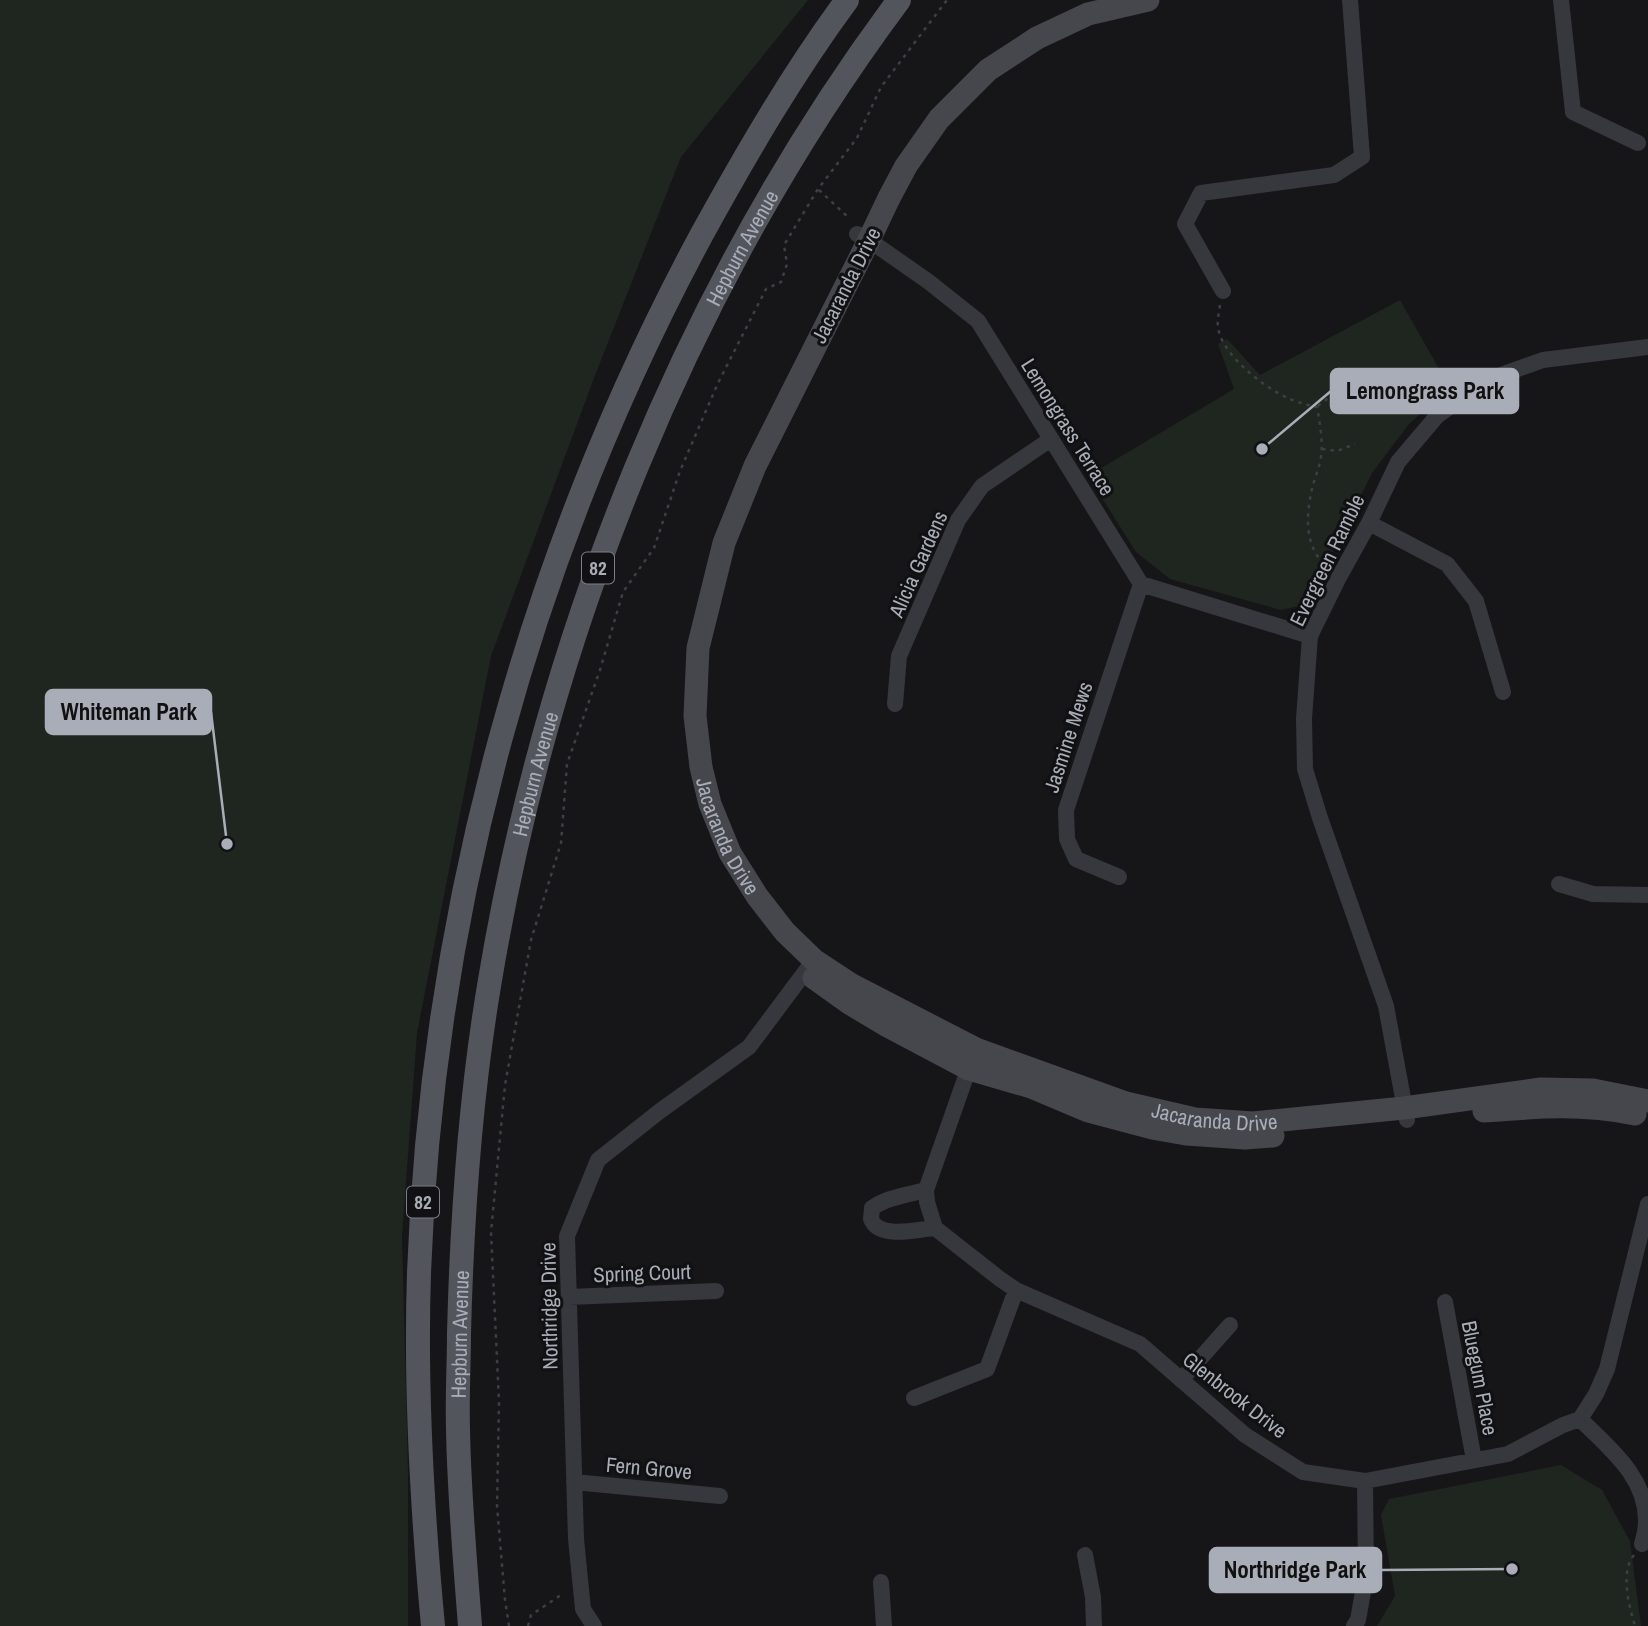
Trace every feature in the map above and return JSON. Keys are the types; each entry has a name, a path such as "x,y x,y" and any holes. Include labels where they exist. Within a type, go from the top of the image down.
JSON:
{"main road":[{"name":"Hepburn Avenue","path":"432,1626 422,1506 419,1428 419,1273 423,1195 438,1047 449,973 478,827 496,755 563,543 649,337 682,271 749,152 794,78 848,0"},
{"name":"Hepburn Avenue","path":"470,1626 458,1426 464,1198 476,1076 490,980 518,837 536,766 563,672 601,557 642,455 687,355 742,247 790,163 869,40 899,0"}],"street":[{"name":"Jacaranda Drive","path":"1100,0 1050,19 996,51 954,84 916,127 892,163 863,237 755,466 724,542 698,648 695,716 701,767 710,804 730,853 757,896 809,966 871,996 972,1059 1126,1103 1195,1119 1253,1123 1545,1106 1590,1107 1648,1116"},
{"name":"Jacaranda Drive","path":"863,237 906,166 939,119 988,70 1037,38 1088,14 1148,0"},
{"path":"1223,291 1185,224 1201,193 1334,175 1362,157 1350,0"},
{"path":"1561,0 1573,112 1638,143"},
{"name":"Lemongrass Terrace","path":"863,237 929,282 978,321 1142,584"},
{"name":"Evergreen Ramble","path":"1406,1114 1386,1006 1305,769 1304,719 1310,636 1370,523 1398,462 1437,416 1487,380 1542,360 1648,347"},
{"name":"Alicia Gardens","path":"895,704 899,656 958,520 982,486 1051,439"},
{"path":"1370,523 1447,564 1476,601 1503,692"},
{"path":"1142,584 1310,636"},
{"name":"Jasmine Mews","path":"1119,877 1076,859 1067,839 1066,810 1142,584"},
{"path":"1559,884 1593,894 1648,895"},
{"name":"Northridge Drive","path":"594,1626 583,1609 576,1539 567,1236 598,1160 749,1047 809,966"},
{"path":"926,1190 889,1199 872,1208 871,1218 878,1229 888,1232 935,1228 926,1190 972,1059"},
{"name":"Jacaranda Drive","path":"1406,1114 1541,1089 1593,1090 1648,1101"},
{"path":"1642,1544 1647,1523 1637,1483 1615,1453 1580,1419 1596,1394 1607,1369 1648,1204"},
{"name":"Glenbrook Drive","path":"935,1228 1016,1290 1140,1344 1245,1435 1303,1472 1365,1481 1508,1454 1580,1419"},
{"path":"914,1398 987,1369 1016,1290"},
{"name":"Spring Court","path":"569,1297 716,1291"},
{"name":"Bluegum Place","path":"1444,1303 1474,1460"},
{"path":"1181,1380 1230,1325"},
{"path":"1354,1626 1366,1575 1365,1481"},
{"name":"Fern Grove","path":"575,1482 720,1496"},
{"path":"1086,1555 1093,1597 1094,1626"},
{"path":"881,1582 884,1626"}],"path":[{"path":"509,1626 497,1506 499,1402 491,1231 505,1085 531,940 561,843 567,764 600,670 623,592 654,548 680,471 718,383 766,289 781,282 788,264 784,244 818,189 857,138 881,87 947,0"},
{"path":"818,189 856,224 863,237"},
{"path":"1223,291 1217,319 1219,333 1231,355 1262,382 1289,399 1317,407"},
{"path":"1317,407 1336,392 1355,384 1370,380 1384,381 1416,399 1437,416"},
{"path":"1317,407 1321,430 1321,461 1307,516 1309,536 1313,552 1339,577"},
{"path":"1321,449 1337,451 1355,444"},
{"path":"1635,1626 1626,1571 1628,1563 1642,1544"},
{"path":"528,1626 531,1615 564,1593 582,1592"}],"shaded area":[{"path":"0,0 808,0 681,157 594,378 491,656 417,1033 402,1237 408,1471 408,1626 0,1626"},
{"path":"1400,300 1450,388 1409,424 1372,473 1310,599 1299,606 1281,610 1170,579 1136,552 1088,476 1234,389 1218,344 1227,339 1260,375"},
{"path":"1561,1465 1602,1490 1630,1541 1641,1626 1377,1626 1395,1596 1381,1515 1389,1499"}],"place":[{"name":"Lemongrass Park","path":"1262,449"},
{"name":"Whiteman Park","path":"227,844"},
{"name":"Northridge Park","path":"1512,1569"}]}
